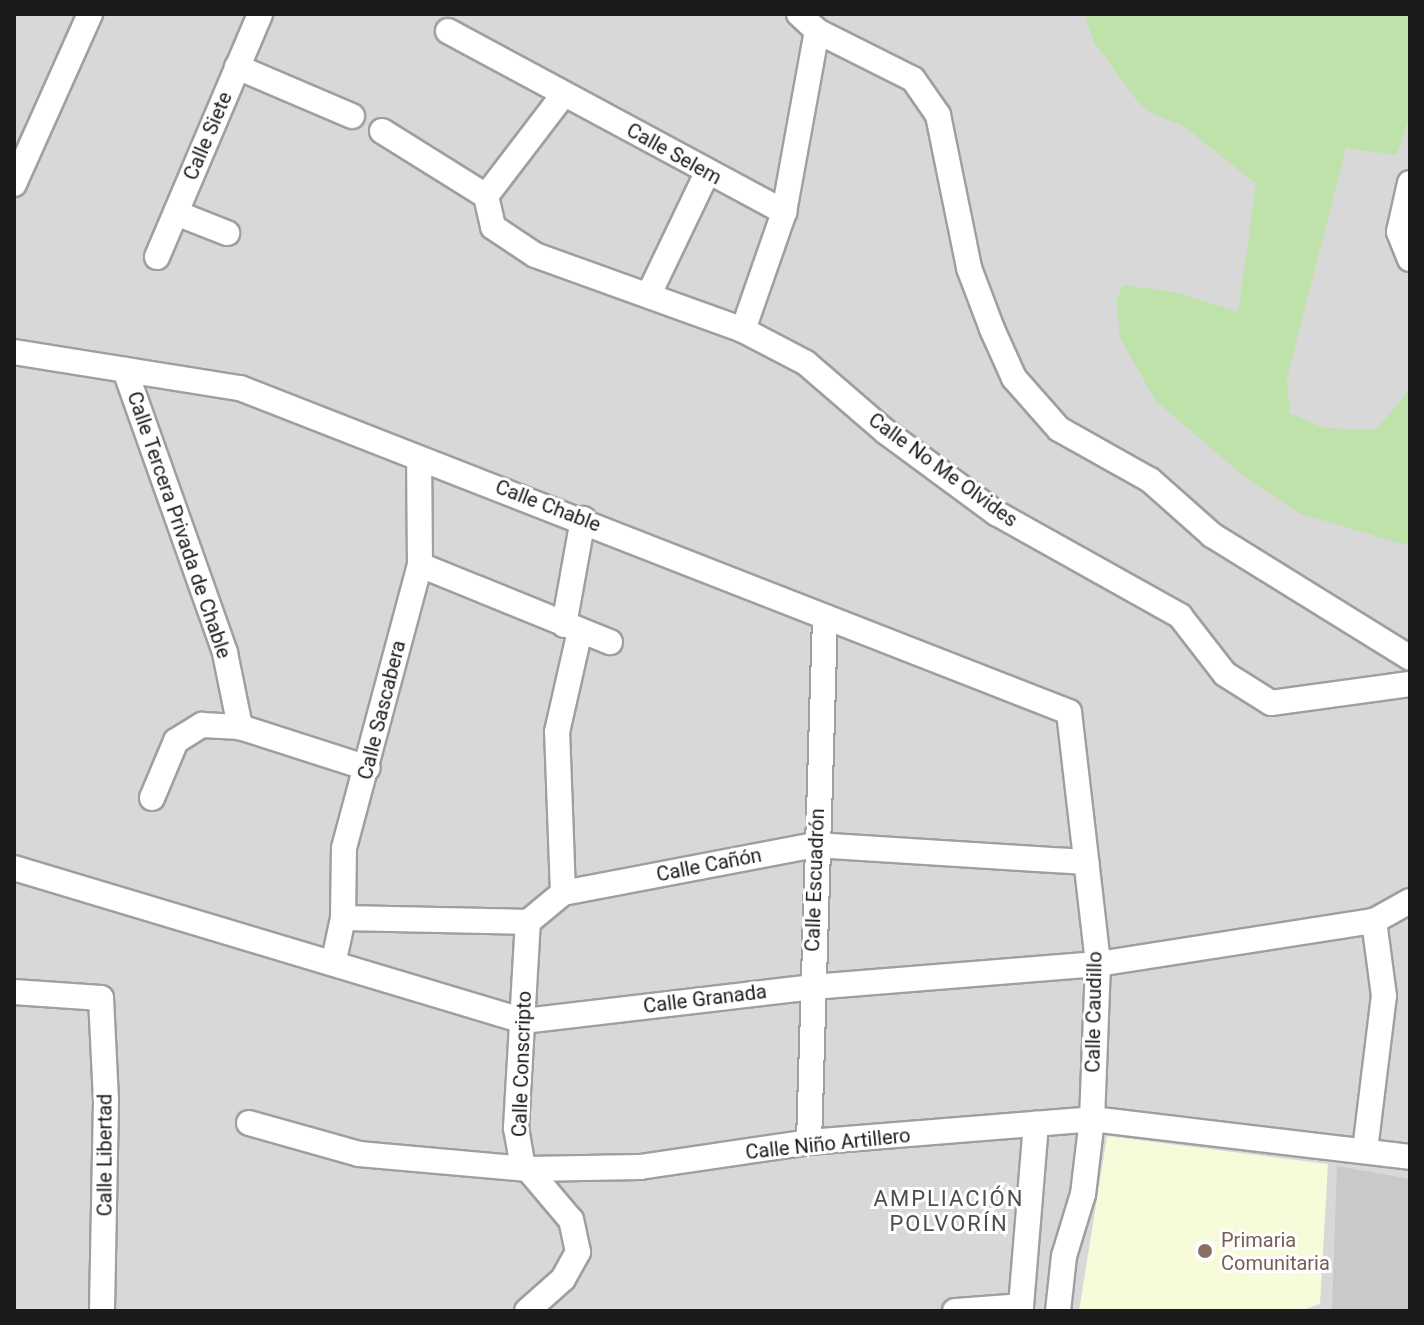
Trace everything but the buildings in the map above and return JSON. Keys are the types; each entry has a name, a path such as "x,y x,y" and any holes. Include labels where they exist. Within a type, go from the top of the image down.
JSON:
{"street":[{"path":"14,184 90,14"},
{"name":"Calle Siete","path":"157,257 260,14"},
{"path":"743,330 784,212 808,22 913,79 938,115 969,268 992,329 1014,378 1059,429 1150,480 1212,535 1410,658"},
{"name":"Calle Selem","path":"448,31 784,212"},
{"path":"237,67 352,116"},
{"path":"382,131 486,196 564,94"},
{"path":"649,294 707,173"},
{"path":"1410,183 1399,232 1410,259"},
{"name":"Calle No Me Olvides","path":"486,196 493,227 535,255 743,330 806,363 886,432 996,513 1180,616 1225,674 1271,703 1410,684"},
{"path":"176,213 227,233"},
{"path":"14,352 14,359"},
{"name":"Calle Chable","path":"14,352 240,388 419,459 583,519 1069,712"},
{"name":"Calle Tercera Privada de Chable","path":"125,370 225,653 240,727"},
{"name":"Calle Sascabera","path":"334,960 343,918 344,848 368,768 420,565 419,459"},
{"path":"563,893 557,732 583,519"},
{"path":"420,565 610,642"},
{"name":"Calle Escuadrón","path":"809,1142 815,845 825,617"},
{"name":"Calle Caudillo","path":"1058,1311 1064,1256 1083,1194 1092,1119 1098,964 1069,712"},
{"path":"152,798 176,741 202,725 240,727 368,768"},
{"name":"Calle Cañón","path":"528,922 563,893 815,845 1086,862"},
{"name":"Calle Granada","path":"14,868 334,960 524,1021 812,987 1098,964 1374,921 1410,901"},
{"path":"343,918 528,922"},
{"path":"1365,1150 1384,996 1374,921"},
{"name":"Calle Conscripto","path":"527,1311 563,1279 578,1252 571,1220 522,1162 516,1128 528,922"},
{"name":"Calle Libertad","path":"14,992 101,998 106,1101 102,1311"},
{"name":"Calle Niño Artillero","path":"249,1123 359,1154 528,1169 640,1167 809,1142 1092,1119 1410,1157"},
{"path":"955,1311 1021,1306 1036,1124"}],"shaded area":[{"path":"14,14 1410,14 1410,1311 14,1311"},
{"name":"Primaria Comunitaria","path":"1107,1136 1328,1164 1320,1304 1299,1311 1079,1311"},
{"path":"1337,1166 1410,1179 1410,1311 1332,1311"}],"green space":[{"path":"1084,14 1410,14 1410,115 1397,155 1346,148 1287,378 1290,413 1324,428 1376,430 1410,389 1410,546 1301,514 1241,474 1156,401 1120,338 1116,301 1123,285 1179,293 1238,312 1256,184 1184,126 1150,113 1137,101 1094,42"}],"place":[{"name":"Primaria Comunitaria","path":"1205,1251"}],"district":[{"name":"AMPLIACIÓN POLVORÍN","path":"949,1210"}]}
